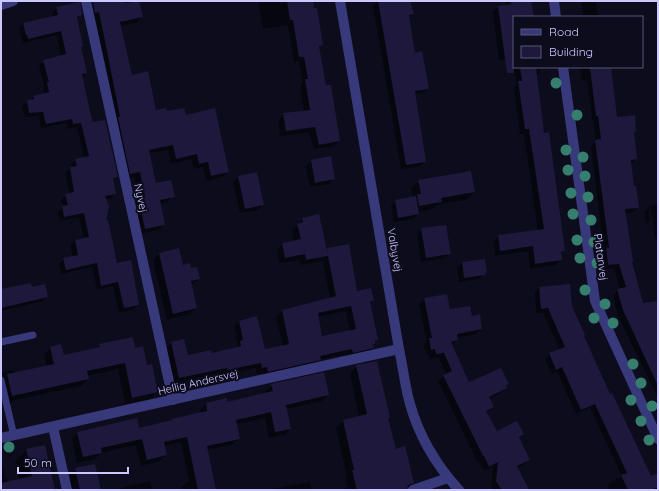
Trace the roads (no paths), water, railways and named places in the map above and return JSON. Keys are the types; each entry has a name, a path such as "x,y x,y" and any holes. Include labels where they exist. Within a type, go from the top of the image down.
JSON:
{"street":[{"path":"1,5 13,1"},
{"name":"Nyvej","path":"86,1 173,400"},
{"name":"Valbyvej","path":"340,1 399,349 410,404 422,437 448,478 459,490"},
{"path":"554,1 556,16"},
{"name":"Platanvej","path":"563,68 595,301 658,439"},
{"name":"Hellig Andersvej","path":"1,438 399,349"},
{"path":"53,426 67,490"},
{"path":"413,490 448,478"}],"lane":[{"path":"1,342 33,335"},
{"path":"1,380 14,436"}]}
